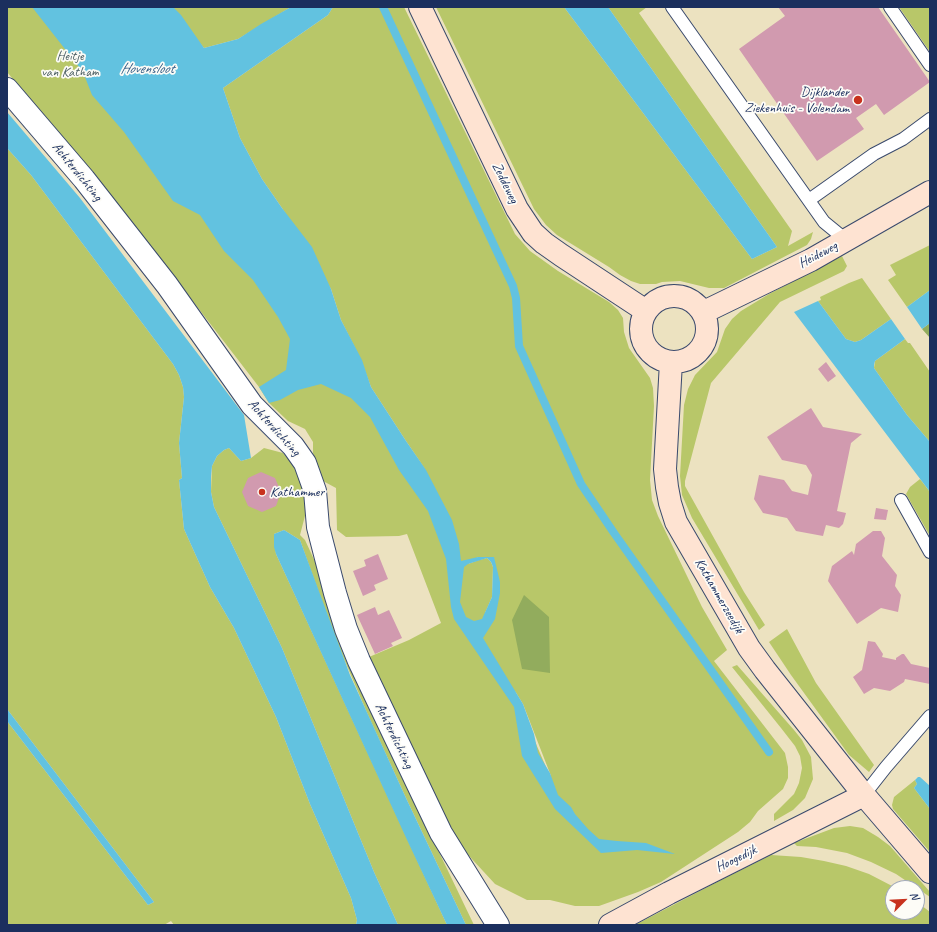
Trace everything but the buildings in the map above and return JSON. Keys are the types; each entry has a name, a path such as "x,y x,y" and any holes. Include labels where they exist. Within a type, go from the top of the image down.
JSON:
{"main road":[{"name":"Zeddeweg","path":"420,7 517,209 533,232 544,243 561,255 646,311"},
{"name":"Heideweg","path":"704,312 811,260 930,192"},
{"path":"680,296 695,302 704,312 708,330 706,340 699,352 686,361 671,362 660,359 650,352 642,338 642,323 646,311 660,298 680,296"},
{"name":"Kathammerzeedijk","path":"671,362 665,469 668,495 676,522 749,648 809,728 930,872"},
{"name":"Hoogedijk","path":"610,925 690,882 864,795"}],"street":[{"name":"Achterdichting","path":"7,89 84,179 167,286 252,405 293,446 305,463 315,491 318,527 335,594 346,629 359,661 441,833 498,925"}],"lane":[{"path":"672,7 824,222 846,240"},
{"path":"890,7 930,65"},
{"path":"809,200 874,154 903,139 930,120"},
{"path":"901,500 930,552"},
{"path":"864,795 930,716"}],"green space":[{"name":"Heitje van Katham","path":"7,7 95,7 426,470 371,387 361,360 341,320 331,289 282,208 262,179 240,138 223,88 328,15 333,7 404,7 515,234 530,251 558,271 609,302 618,310 623,318 624,332 629,348 650,378 653,388 654,406 650,480 652,500 658,516 702,607 727,650 714,661 785,753 788,767 788,778 783,789 758,811 750,822 738,832 661,882 599,906 575,906 550,900 527,900 495,884 459,845 369,657 409,640 441,623 407,534 399,536 346,537 337,530 336,488 323,481 313,453 313,442 305,429 288,421 269,403 259,387 124,212 7,72","holes":["478,557 494,557 495,619 485,613 492,597 493,567 487,558 468,564","515,691 523,704 551,776 524,716"]},
{"path":"170,7 291,7 238,39 204,48"},
{"path":"436,7 564,7 752,259 777,247 608,7 647,7 639,13 792,231 788,246 813,232 811,239 807,245 724,288 709,288 680,281 640,284 620,275 557,235 546,225 534,209"},
{"path":"899,7 930,7 930,52"},
{"path":"7,148 31,175 173,364 179,375 183,387 184,397 179,443 182,478 179,480 184,529 210,587 234,628 276,717 310,804 351,898 357,920 356,925 174,925 171,921 164,925 7,925 7,721 148,905 154,902 7,709"},
{"path":"930,245 930,290 907,307 888,280 896,275 890,265"},
{"path":"842,256 847,266 844,271 780,302 711,383 685,481 685,486 744,592 765,625 759,630 692,518 682,495 680,476 684,405 688,389 695,375 717,352 725,329 732,319 741,311 769,294"},
{"path":"862,278 891,319 861,340 855,342 846,339 818,301 821,300 820,297"},
{"path":"930,323 930,338 922,329"},
{"path":"905,339 908,343 910,343 930,372 930,442 907,415 874,368 875,361"},
{"path":"229,448 241,461 251,458 264,448 283,453 291,462 301,480 304,489 306,512 300,535 305,540 317,566 365,698 474,925 466,925 368,715 335,638 300,540 284,530 274,534 276,554 447,925 398,925 374,872 282,648 214,507 211,492 212,466 217,456"},
{"path":"920,479 930,492 930,536 906,494 910,487"},
{"path":"524,595 549,617 550,673 522,669 512,620"},
{"path":"787,629 816,683 874,765 869,772 849,755 769,642"},
{"path":"737,665 794,730 802,740 811,757 813,779 805,798 793,810 774,821 774,814 794,794 799,783 802,768 800,756 795,746 732,667"},
{"path":"915,780 917,784 914,788 930,809 930,852 893,809 892,805 894,797"},
{"path":"850,826 863,828 878,837 890,846 920,880 905,880 871,862 847,853 816,847 797,846 794,843 834,828"},
{"path":"771,855 801,857 824,861 846,866 869,874 885,882 885,920 925,920 925,908 930,912 930,925 635,925"},
{"path":"925,886 930,892 930,897 925,894"}],"water":[{"name":"Hovensloot","path":"32,7 173,7 181,15 204,48 238,39 291,7 333,7 328,15 223,88 240,138 262,179 312,247 331,289 341,320 362,360 371,387 426,470 452,520 459,544 461,561 478,557 494,557 500,582 500,593 495,619 483,638 523,704 534,734 538,753 550,773 558,795 571,807 588,829 599,839 646,843 675,854 637,850 601,853 555,809 522,756 514,707 454,619 451,607 446,559 428,511 399,470 370,417 351,398 321,384 298,390 280,400 269,403 259,387 286,370 290,339 278,317 253,280 224,251 200,215 173,201 124,132 92,95 83,72","holes":["487,558 493,567 492,597 482,619 474,621 466,617 460,602 464,567 468,564"]},
{"path":"564,7 608,7 777,247 752,259"},
{"path":"7,112 80,198 244,415 251,458 241,461 229,448 217,456 212,466 211,477 211,492 214,507 282,648 374,872 398,925 356,925 357,920 351,898 310,804 276,717 234,628 210,587 184,529 179,480 182,478 179,443 184,397 183,387 179,375 173,364 31,175 7,148"},
{"path":"930,290 930,323 922,329 907,307"},
{"path":"818,301 846,339 855,342 861,340 891,319 905,339 875,361 874,368 907,415 930,442 930,492 794,312"},
{"path":"284,530 300,540 350,675 466,925 447,925 408,842 276,554 274,547 274,534"},
{"path":"7,709 154,902 148,905 7,721"},
{"path":"918,777 930,786 930,809 914,788 917,784 915,780"}],"waterway":[{"path":"383,7 513,286 516,298 519,346 581,484 769,752"}],"place":[{"name":"Dijklander Ziekenhuis - Volendam","path":"858,100"},
{"name":"Kathammer","path":"262,492"}]}
